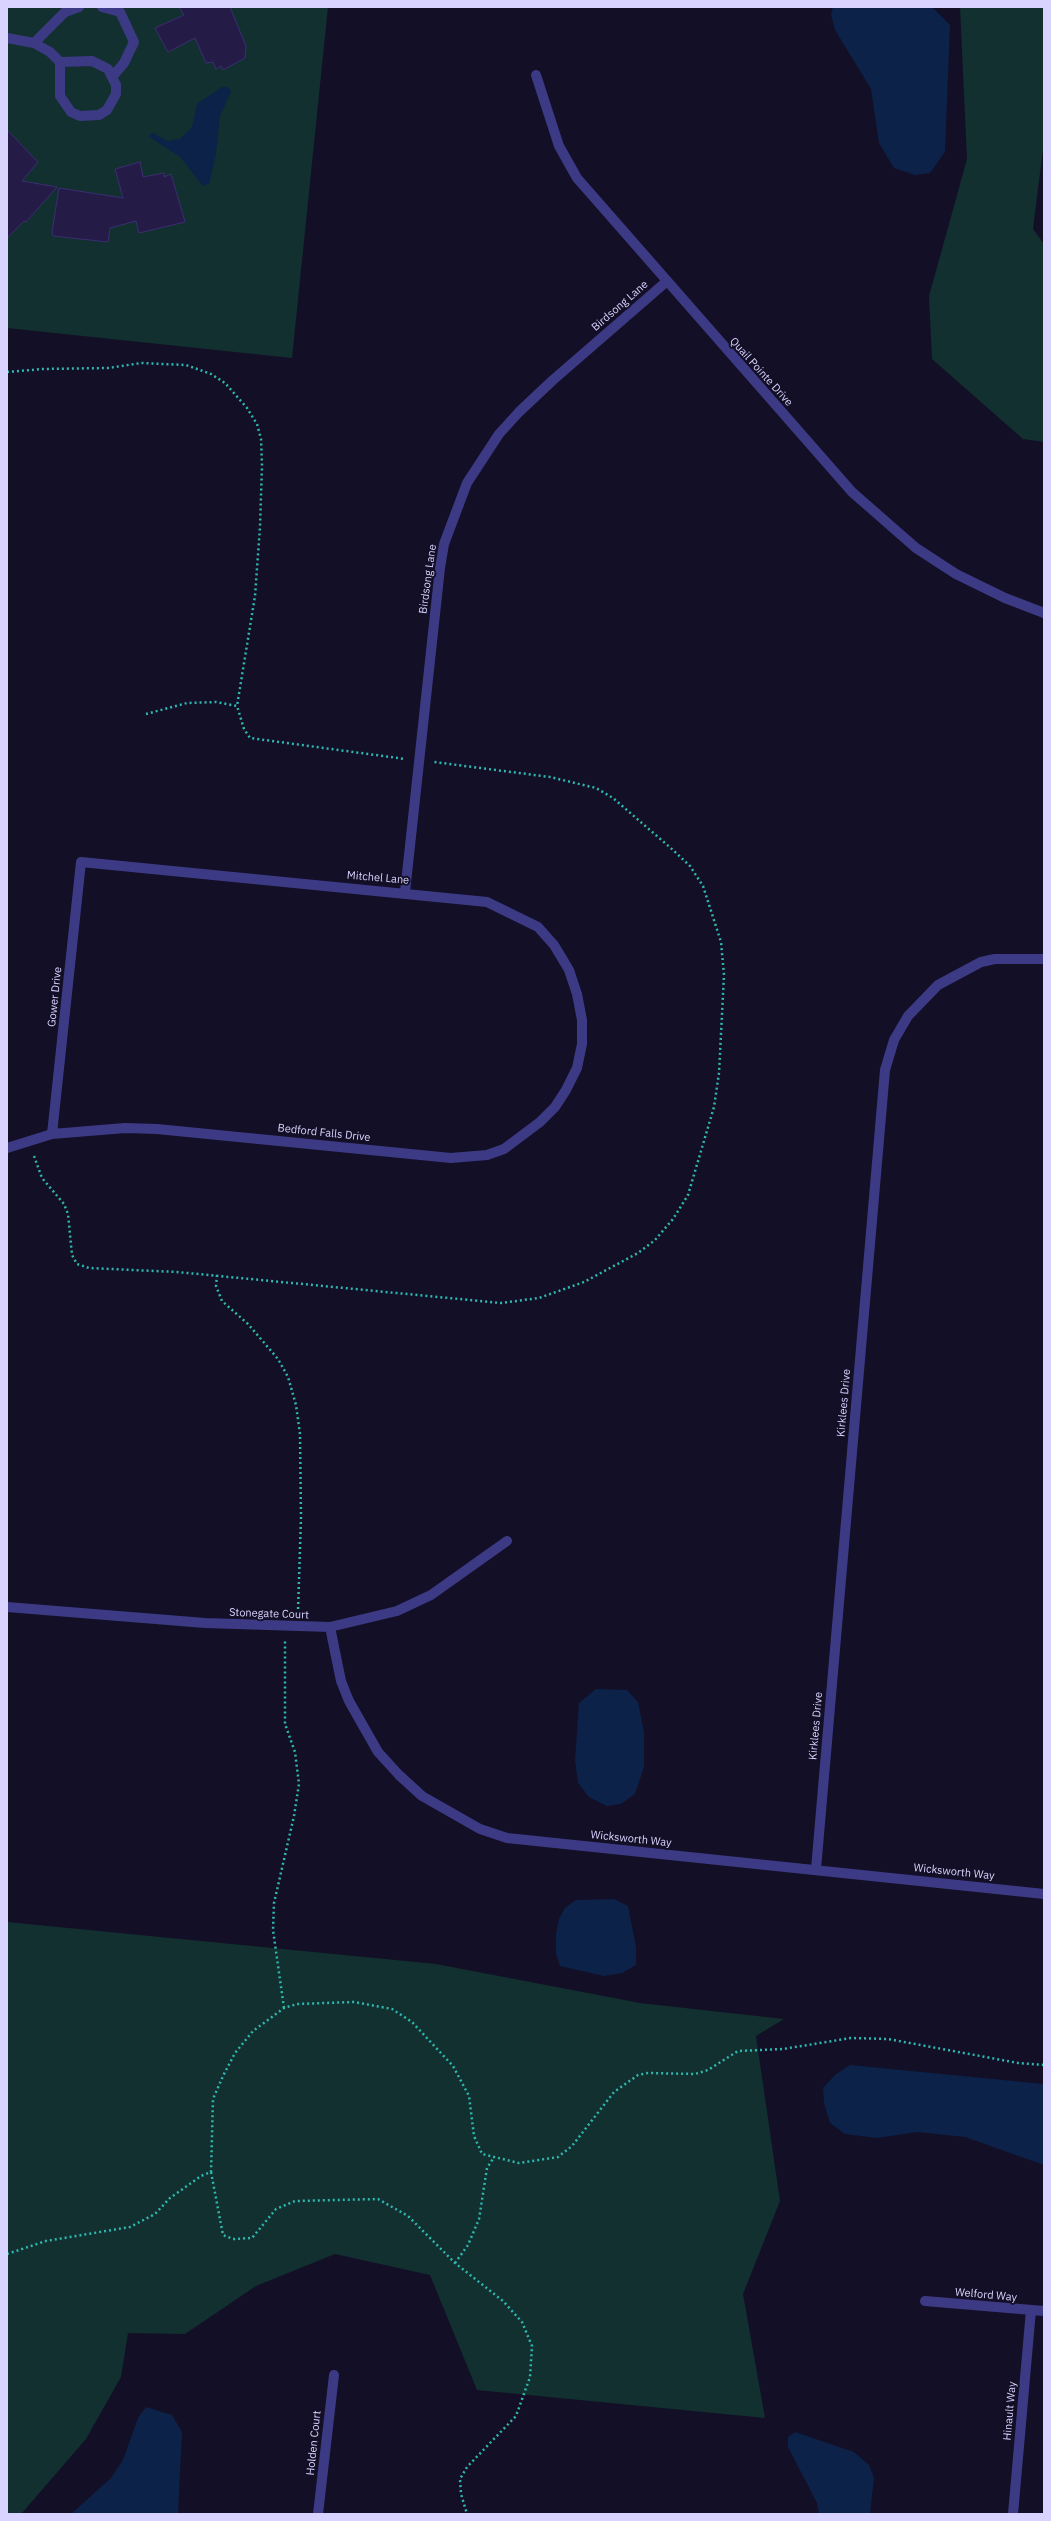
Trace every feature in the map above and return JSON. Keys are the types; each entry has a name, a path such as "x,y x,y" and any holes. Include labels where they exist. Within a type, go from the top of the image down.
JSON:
{"street":[{"path":"34,43 65,12 79,7"},
{"path":"102,7 120,12 134,42 124,63 113,76"},
{"path":"7,38 34,43 50,52 60,62 60,96 71,112 89,118 107,110 116,94 113,76 108,69 92,61 60,62"},
{"name":"Quail Pointe Drive","path":"536,75 566,162 595,202 852,492 881,520 916,548 956,574 1005,598 1044,613"},
{"name":"Birdsong Lane","path":"405,892 444,544 467,482 499,434 519,412 666,282"},
{"name":"Mitchel Lane","path":"81,862 405,892 487,902 512,912 538,927 554,945 569,970 577,994 582,1020 582,1044"},
{"name":"Gower Drive","path":"52,1134 81,862"},
{"name":"Kirklees Drive","path":"816,1869 885,1070 894,1040 908,1016 938,985 963,970 995,959 1044,959"},
{"name":"Bedford Falls Drive","path":"7,1148 52,1134 92,1129 157,1129 445,1158 475,1157 504,1149 540,1122 555,1107 577,1068 582,1044"},
{"name":"Stonegate Court","path":"7,1607 285,1627 330,1627 397,1611 431,1596 507,1541"},
{"name":"Wicksworth Way","path":"330,1627 337,1667 348,1701 378,1752 399,1775 422,1796 480,1829 507,1838 816,1869 1044,1894"},
{"name":"Welford Way","path":"926,2301 1044,2311"},
{"name":"Hinault Way","path":"1013,2514 1031,2310"},
{"name":"Holden Court","path":"318,2514 334,2375"}],"path":[{"path":"7,372 43,369 108,368 148,363 186,365 211,374 225,383 247,408 257,424 261,439 262,465 260,527 255,596 237,706 244,729 250,738 550,777"},
{"path":"146,714 187,703 216,702 237,706"},
{"path":"217,1275 216,1286 222,1301 262,1339 278,1359 288,1377 296,1405 300,1434 301,1509 297,1627"},
{"path":"284,2008 274,1930 274,1903 294,1816 299,1784 295,1752 285,1724 285,1627"},
{"path":"467,2514 461,2494 460,2479 467,2467 516,2416 530,2376 532,2346 522,2322 503,2301 455,2263 408,2216 378,2199 295,2201 276,2209 252,2238 233,2239 224,2235 212,2172 213,2099 235,2053 253,2031 284,2008 297,2004 354,2002 392,2009 412,2022 453,2066 469,2096 474,2136 482,2154 519,2163 558,2157 572,2146 614,2092 626,2082 648,2073 695,2074 708,2070 738,2051 783,2049 851,2038 888,2039 1018,2063 1044,2065"},
{"path":"455,2263 468,2245 479,2219 487,2168 494,2157"},
{"path":"7,2254 46,2241 130,2227 155,2214 170,2198 201,2176 212,2172"}],"green space":[{"path":"7,7 328,7 292,358 7,328"},
{"path":"960,7 1044,7 1044,141 1033,229 1044,244 1044,442 1023,439 932,359 929,296 967,159"},
{"path":"7,1922 436,1964 640,2003 784,2019 756,2036 780,2201 743,2294 765,2418 477,2390 430,2275 335,2254 256,2286 185,2334 128,2333 121,2377 86,2439 22,2513 7,2514"}],"water":[{"path":"833,7 932,7 950,25 945,152 930,173 915,175 894,168 879,143 871,89 835,30 831,14"},
{"path":"222,87 227,87 231,91 220,116 216,154 209,184 203,186 180,157 148,136 153,133 167,141 180,139 192,127 197,104"},
{"path":"596,1689 627,1690 638,1702 644,1732 644,1767 635,1794 621,1804 607,1806 589,1797 578,1783 575,1760 579,1703"},
{"path":"614,1899 628,1906 636,1947 636,1965 622,1973 604,1976 560,1966 556,1954 556,1934 559,1919 565,1908 576,1900"},
{"path":"850,2065 1044,2084 1044,2165 965,2137 917,2132 877,2138 845,2134 830,2123 824,2103 823,2088 836,2074"},
{"path":"146,2407 172,2415 182,2432 178,2514 71,2514 111,2478 123,2460 138,2418"},
{"path":"795,2432 854,2452 869,2465 874,2478 870,2514 819,2514 817,2503 788,2447 788,2437"}],"building":[{"path":"179,7 230,7 246,46 245,58 223,70 221,66 216,69 213,62 206,63 195,38 168,52 155,28 184,15"},
{"path":"7,130 38,162 22,181 57,187 26,222 24,221 7,238"},
{"path":"140,162 143,177 164,173 164,177 171,174 185,222 139,233 136,221 110,228 108,242 53,236 52,232 59,188 123,198 115,169"}]}
